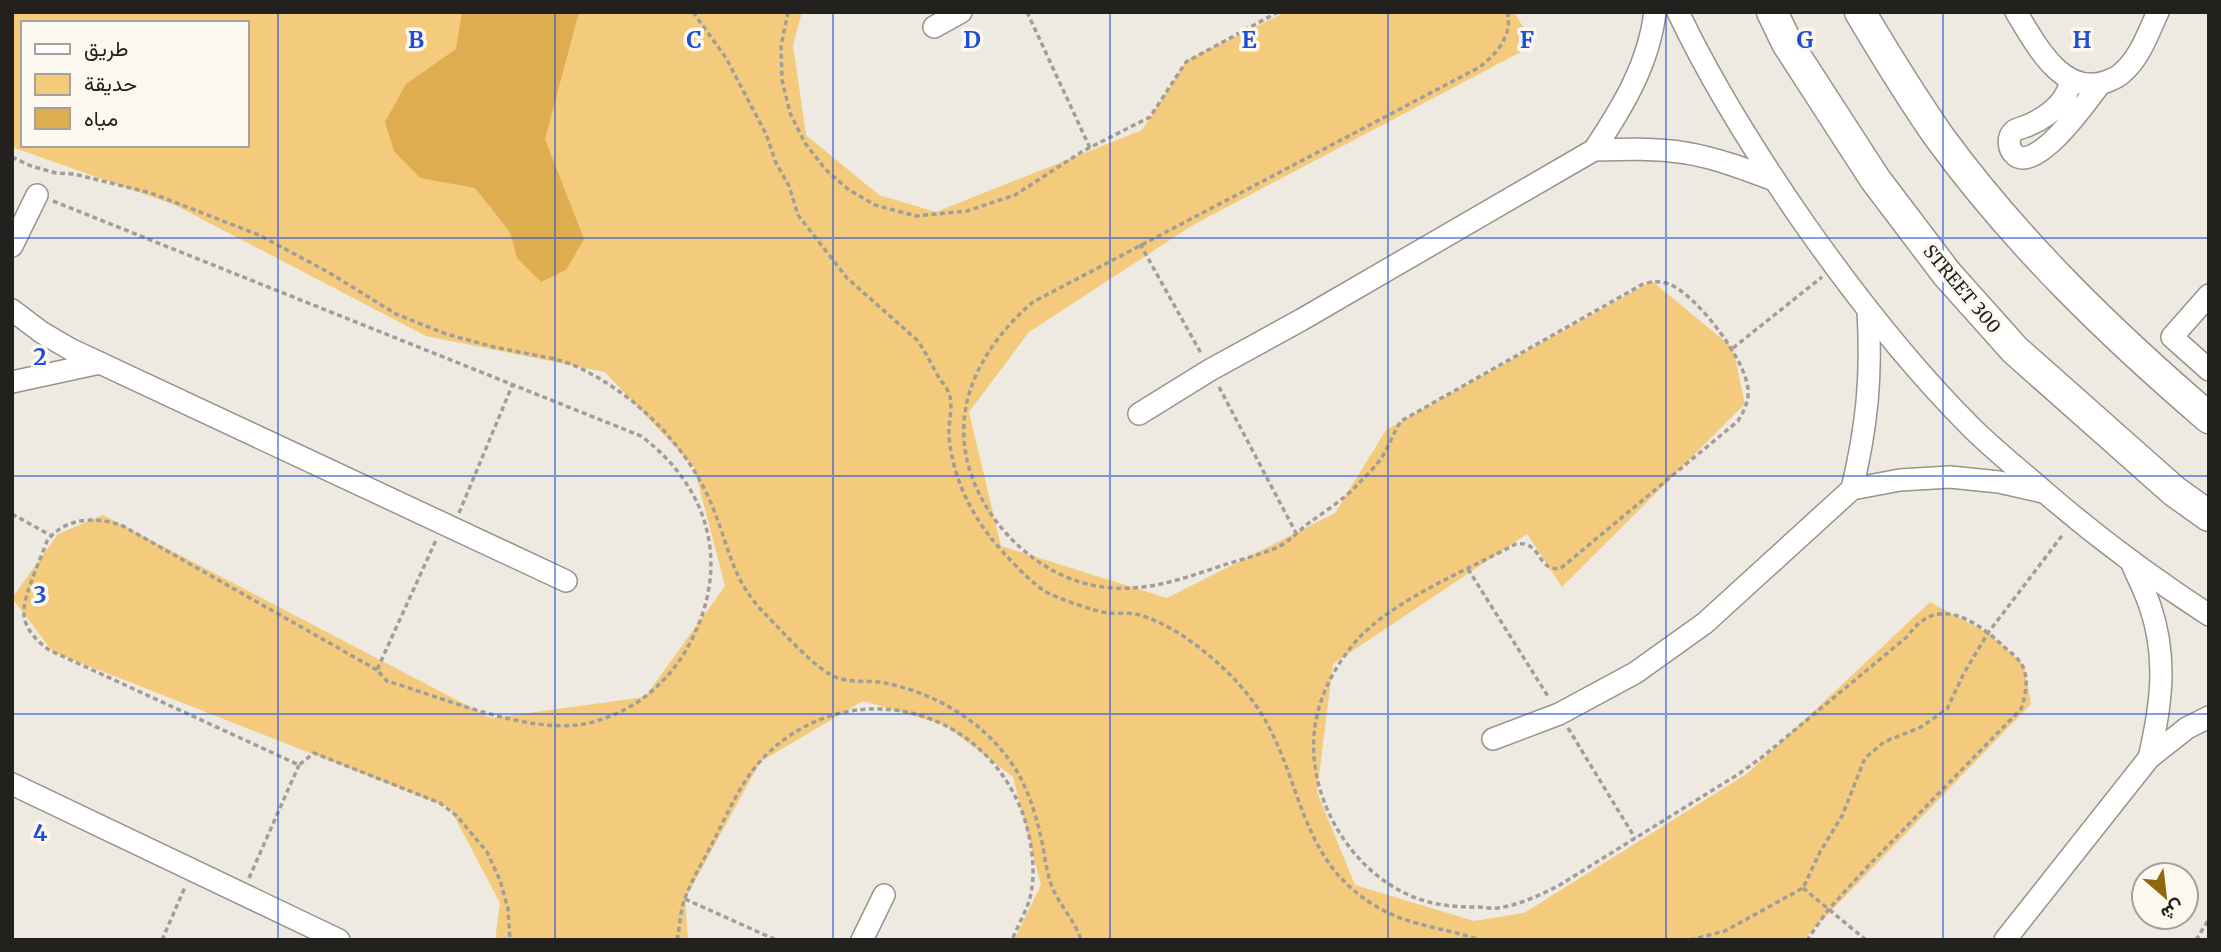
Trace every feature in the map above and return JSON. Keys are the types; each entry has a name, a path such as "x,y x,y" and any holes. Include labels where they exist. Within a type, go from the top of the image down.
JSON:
{"street":[{"path":"934,27 961,12"},
{"path":"1139,414 1210,370 1594,150 1620,111 1641,68 1655,12"},
{"path":"1678,12 1712,81 1774,180 1835,267 1925,378 1972,428 2075,518 2209,615"},
{"name":"STREET 300","path":"1772,12 1787,43 1875,179 1947,274 2015,350 2174,491 2209,516"},
{"path":"1860,12 1940,137 2004,217 2072,292 2145,363 2209,418"},
{"path":"2016,12 2039,49 2055,67 2071,80 2085,84 2100,84 2121,75 2135,59 2158,12"},
{"path":"2071,80 2062,103 2042,119 2014,131 2009,139 2010,149 2016,156 2033,157 2047,147 2100,84"},
{"path":"2042,119 2059,133"},
{"path":"1594,150 1640,149 1686,153 1730,164 1774,180"},
{"path":"12,246 37,195"},
{"path":"2209,295 2201,318 2172,337 2209,370"},
{"path":"12,310 51,338 100,363 566,581"},
{"path":"1852,489 1863,445 1869,401 1871,355 1868,310"},
{"path":"12,382 100,363"},
{"path":"1493,739 1559,714 1635,673 1704,623 1852,489 1900,480 1950,477 1999,482 2047,493"},
{"path":"2131,561 2151,608 2161,658 2160,708 2149,758"},
{"path":"2005,940 2149,758 2187,728 2209,717"},
{"path":"12,784 339,940"},
{"path":"862,940 884,895"}],"path":[{"path":"693,12 710,32 726,58 766,134 776,163 789,186 798,215 847,278 917,340 948,390 951,419 949,433 959,480 972,511 997,545 1044,590 1105,612 1137,614 1157,621 1212,658 1244,690 1264,718 1291,778 1307,827 1325,859 1342,879 1362,897 1392,915 1479,940"},
{"path":"788,12 781,46 782,80 797,129 825,169 849,190 875,205 916,216 967,211 1015,195 1090,148 1150,117 1186,62 1278,12"},
{"path":"1027,12 1090,148"},
{"path":"1507,12 1509,18 1503,42 1492,57 1478,68 1124,252 1033,302 1014,318 993,344 972,389 964,424 971,470 991,513 1021,550 1051,571 1084,584 1101,587 1151,587 1279,547 1358,485 1384,455 1401,421 1643,284 1660,282 1681,290 1733,348 1745,372 1748,388 1745,410 1738,421 1561,568 1554,569 1545,565 1534,547 1525,543 1516,544 1398,606 1370,627 1345,655 1323,695 1316,720 1314,750 1319,784 1338,831 1376,875 1418,899 1447,906 1498,908 1558,886 1753,763 1908,636 1925,619 1940,614 1962,617 1989,633 2020,662 2026,688 2021,709 1869,865 1828,910 1807,940"},
{"path":"12,157 56,173 74,174 151,193 222,220 293,253 413,322 470,342 572,364 617,390 673,439 685,455 713,508 736,575 754,602 799,648 836,678 902,687 954,709 999,747 1023,779 1052,886 1078,931 1080,940"},
{"path":"37,195 641,436 666,457 686,482 706,525 712,557 710,589 707,604 685,653 665,679 640,700 612,716 566,726 517,722 387,681 377,670 123,526 88,519 70,524 51,535 23,609 28,627 39,643 299,765"},
{"path":"1733,348 1835,267"},
{"path":"377,670 448,526 512,386"},
{"path":"12,514 51,535"},
{"path":"1689,940 1725,931 1803,888 1819,852 1842,817 1865,758 1884,742 1921,727 1947,709 1964,673 1989,633 2075,518"},
{"path":"677,940 685,899 738,791 754,768 777,745 803,728 832,717 874,709 901,710 941,722 969,740 994,763 1013,792 1030,839 1032,871 1029,902 1012,940"},
{"path":"242,894 299,765 314,753 440,803 457,816 478,839 494,866 506,902 510,940"},
{"path":"162,940 193,870"},
{"path":"1803,888 1866,940"},
{"path":"685,899 776,940"},
{"path":"2196,940 2209,919"}],"green space":[{"path":"12,12 802,12 793,45 806,135 879,195 936,212 1142,130 1187,60 1286,12 1514,12 1534,45 1193,225 1029,332 969,412 1001,546 1167,598 1335,513 1386,430 1652,281 1733,348 1745,404 1562,587 1527,534 1333,664 1317,792 1355,885 1474,921 1524,913 1748,773 1930,602 1988,633 2024,665 2031,704 1803,940 1014,940 1041,885 1013,777 945,725 863,701 760,762 685,899 688,940 495,940 500,903 450,808 53,652 12,598 58,534 103,515 491,718 645,697 725,586 694,467 605,372 426,336 175,205 12,147"}],"water":[{"path":"462,12 579,12 545,139 584,239 566,270 541,282 517,258 510,232 475,188 420,178 394,151 385,122 406,84 456,49"}]}
